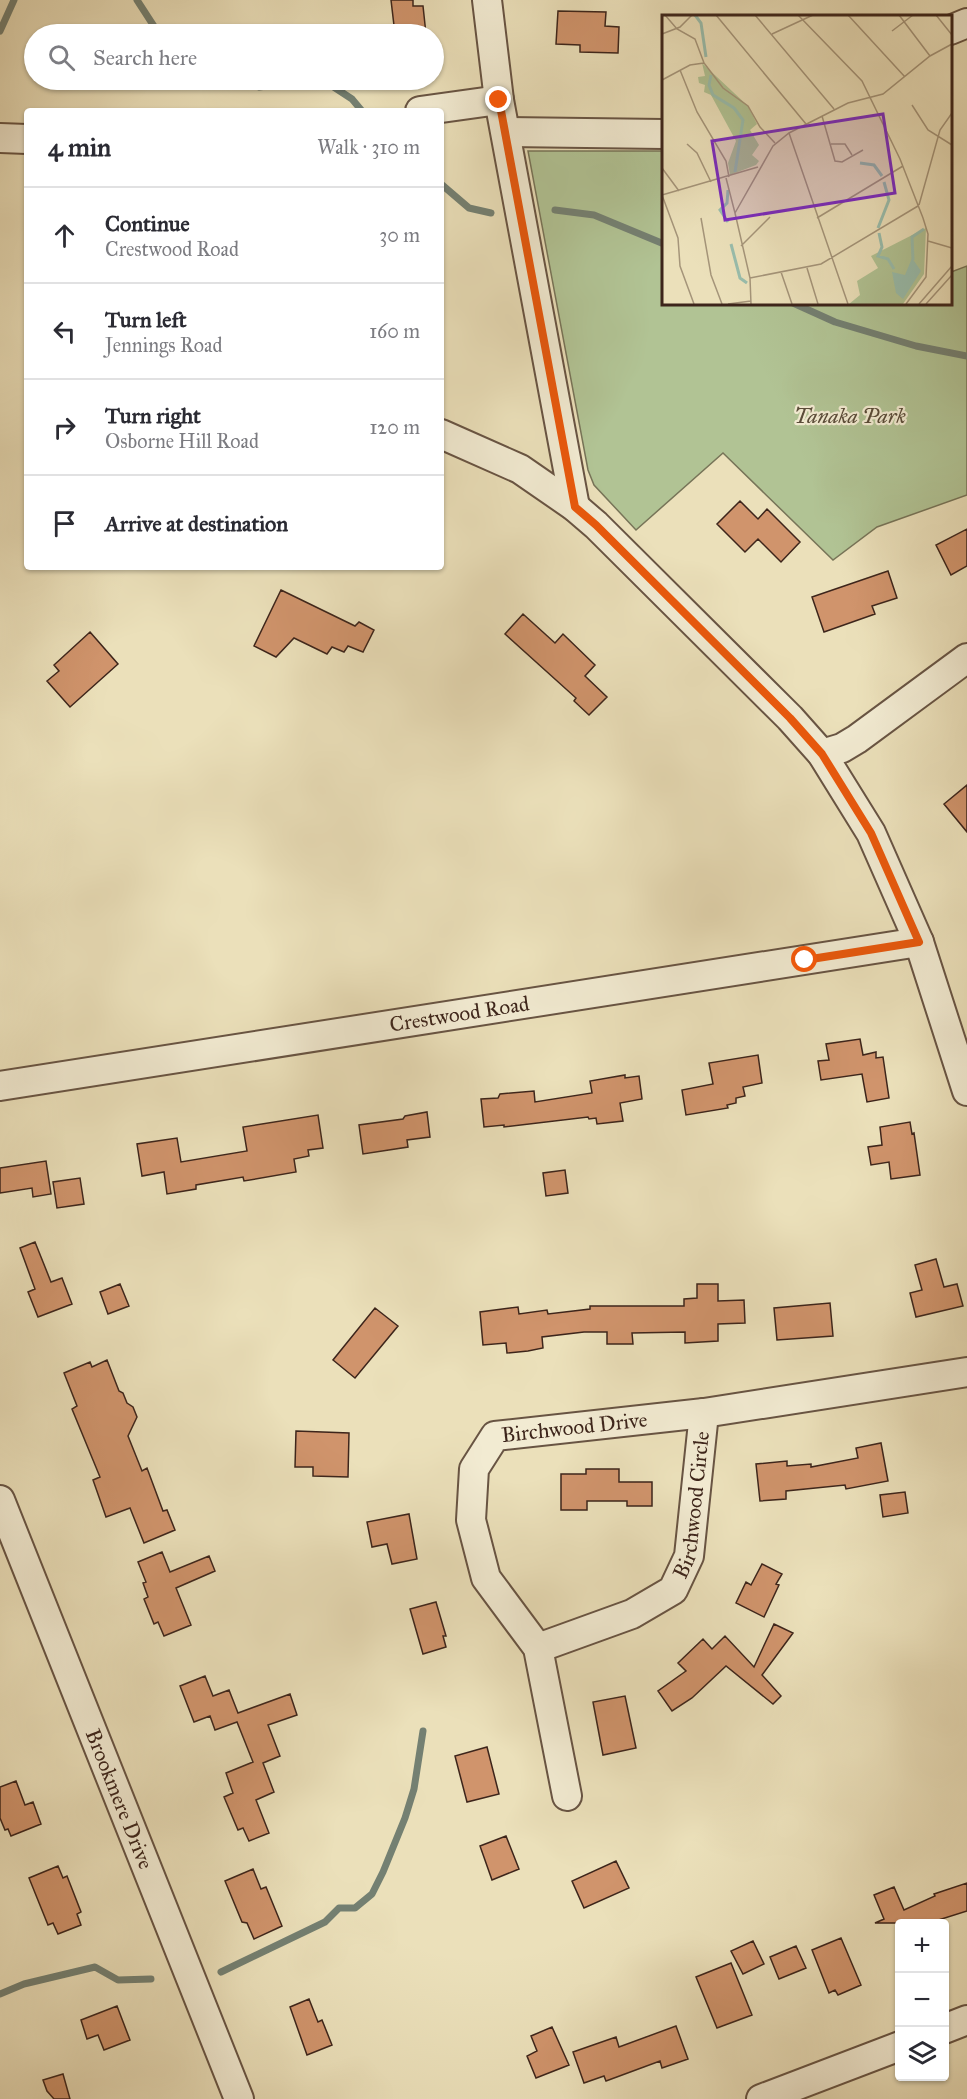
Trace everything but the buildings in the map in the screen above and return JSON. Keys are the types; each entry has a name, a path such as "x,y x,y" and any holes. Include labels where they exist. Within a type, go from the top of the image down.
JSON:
{"street":[{"path":"487,0 499,100 575,507"},
{"path":"952,30 967,23"},
{"path":"442,108 499,100"},
{"path":"506,132 662,134"},
{"path":"0,138 24,139"},
{"path":"444,435 520,469 575,507 596,525 790,718 822,754 871,833 919,942 967,1091"},
{"path":"822,754 842,748 857,739 967,658"},
{"name":"Crestwood Road","path":"0,1086 919,942"},
{"name":"Birchwood Drive","path":"567,1796 538,1648 486,1578 471,1520 474,1469 495,1436 704,1413 967,1372"},
{"name":"Birchwood Circle","path":"538,1648 632,1614 673,1590 689,1556 704,1413"},
{"name":"Brookmere Drive","path":"0,1500 239,2099"},
{"path":"949,2027 967,2020"},
{"path":"761,2099 895,2048"}],"green space":[{"name":"Tanaka Park","path":"528,151 662,151 662,304 952,304 952,272 967,266 967,495 877,527 833,560 723,453 636,530 594,485 588,470"}],"waterway":[{"path":"0,31 14,0"},
{"path":"137,0 153,24"},
{"path":"338,90 352,99 360,108"},
{"path":"444,187 469,208 491,213"},
{"path":"555,210 594,215 662,243"},
{"path":"795,304 835,322 916,346 967,356"},
{"path":"221,1972 325,1922 339,1908 355,1908 372,1894 405,1818 414,1789 423,1731"},
{"path":"0,1994 24,1984 95,1967 118,1980 151,1979"}],"route":[{"path":"499,100 575,507 596,525 790,718 822,754 871,833 919,942 805,960"}]}
